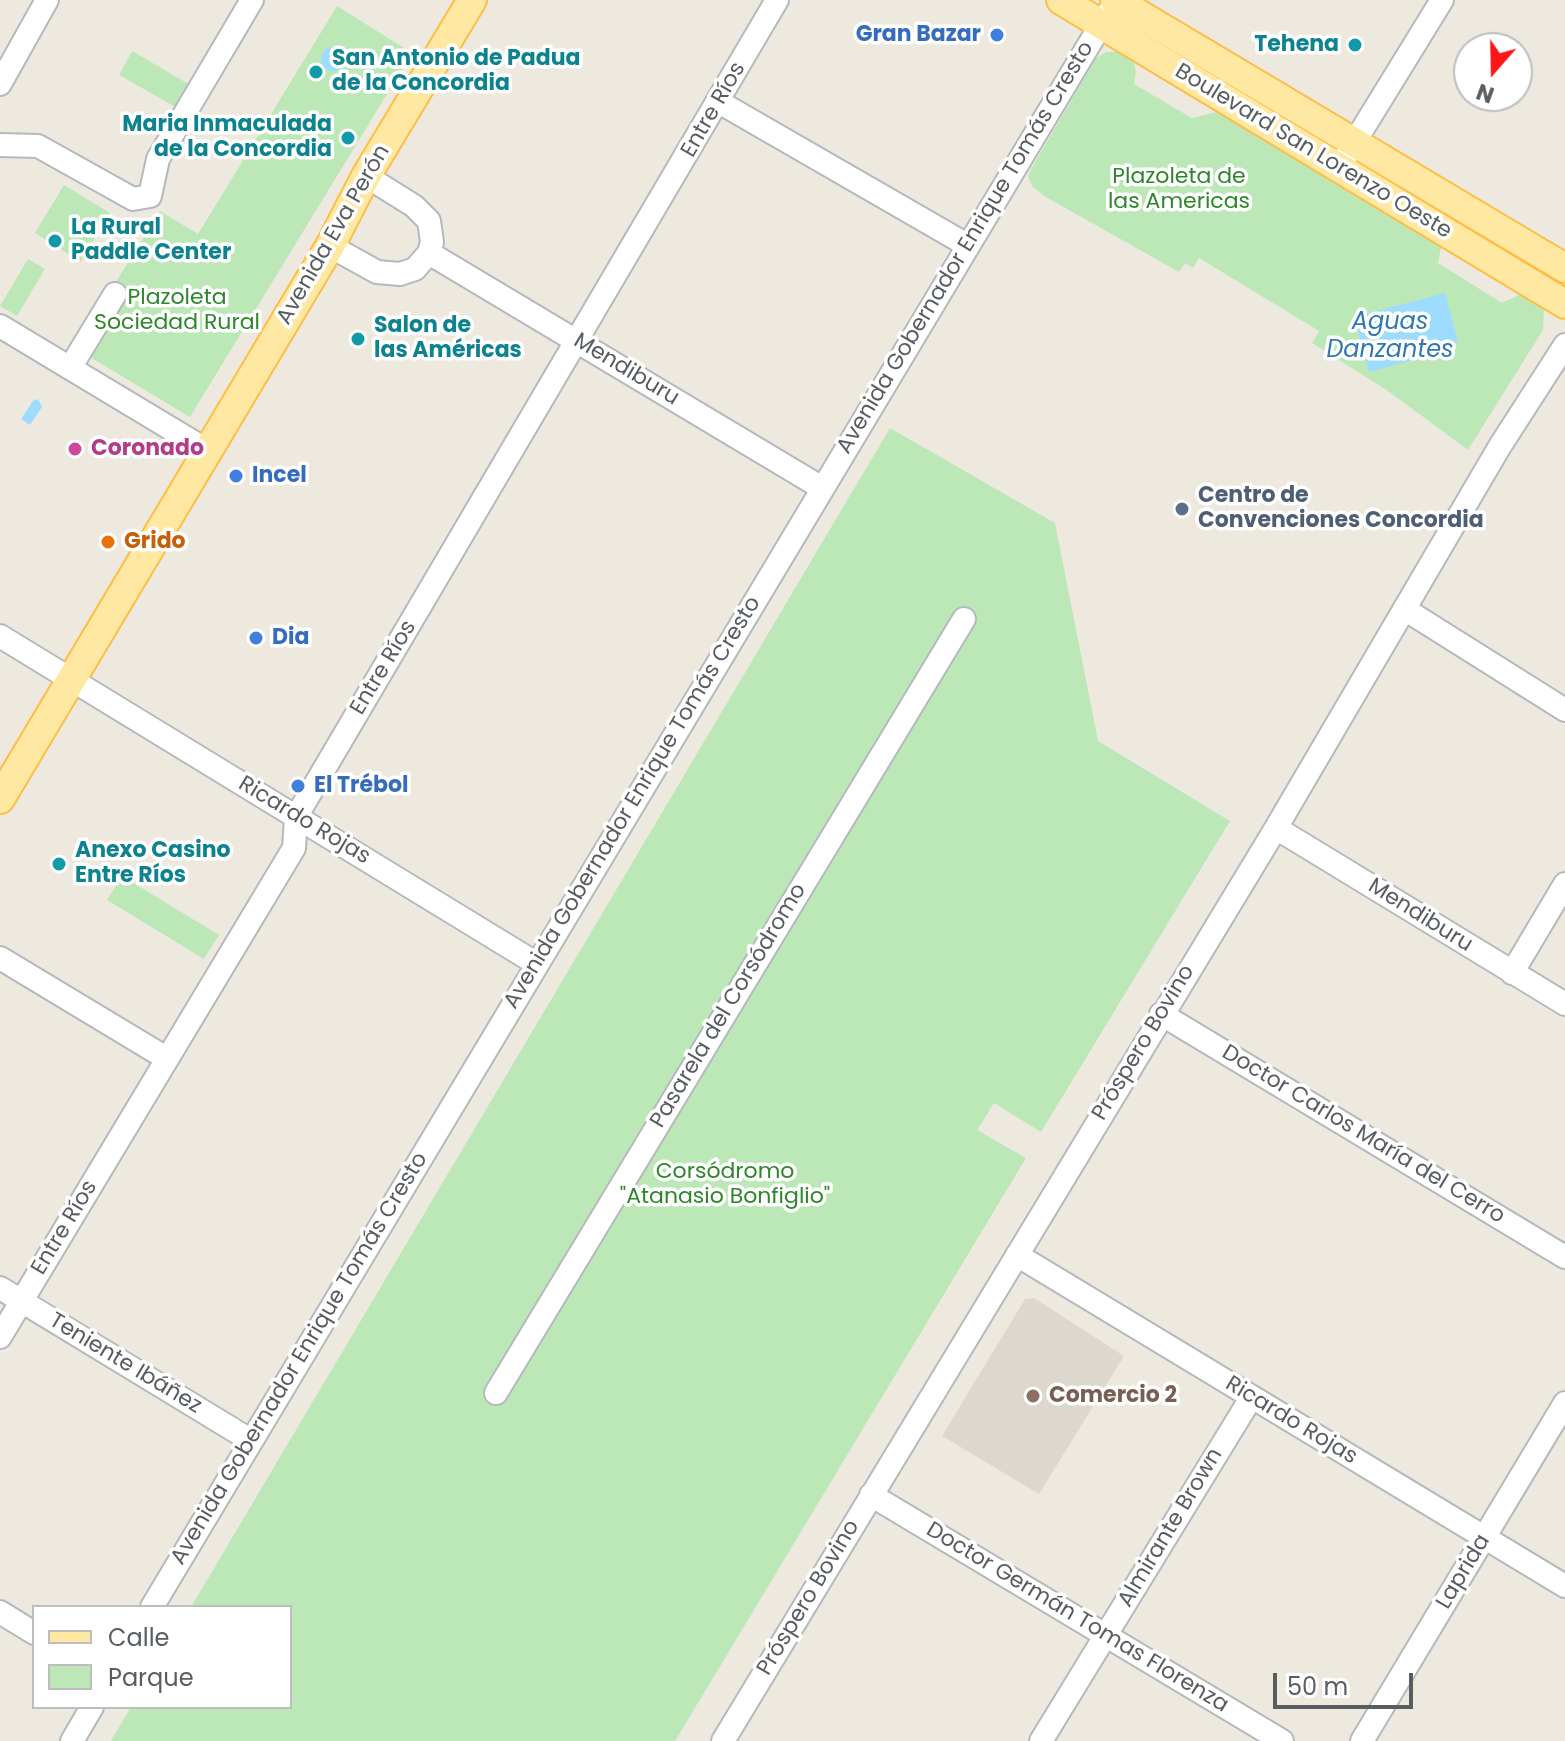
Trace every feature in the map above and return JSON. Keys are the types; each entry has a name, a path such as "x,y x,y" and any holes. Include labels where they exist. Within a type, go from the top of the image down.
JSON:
{"main road":[{"name":"Avenida Eva Perón","path":"0,799 330,246 366,176 472,0"},
{"name":"Boulevard San Lorenzo Oeste","path":"1115,0 1565,268"},
{"name":"Boulevard San Lorenzo Oeste","path":"1079,9 1565,304"}],"street":[{"path":"0,145 38,146 133,199 150,196 158,159 252,0"},
{"name":"Entre Ríos","path":"0,1337 294,848 296,817 777,0"},
{"name":"Avenida Gobernador Enrique Tomás Cresto","path":"153,1605 967,245 1079,9 1115,0"},
{"path":"1339,168 1442,0"},
{"path":"0,84 41,2"},
{"path":"719,102 967,245"},
{"path":"330,246 377,272 400,274 415,269 429,253 432,242 429,221 414,206 366,176"},
{"name":"Mendiburu","path":"429,253 822,488"},
{"path":"70,368 115,294"},
{"path":"0,326 208,451"},
{"name":"Próspero Bovino","path":"729,1739 871,1495 1406,610 1500,446 1565,345"},
{"path":"1406,610 1565,710"},
{"name":"Pasarela del Corsódromo","path":"496,1393 964,619"},
{"name":"Ricardo Rojas","path":"0,636 537,964"},
{"name":"Mendiburu","path":"1276,828 1565,1004"},
{"path":"1512,973 1565,884"},
{"path":"0,958 166,1058"},
{"name":"Doctor Carlos María del Cerro","path":"1161,1014 1565,1257"},
{"name":"Ricardo Rojas","path":"1017,1255 1565,1586"},
{"name":"Teniente Ibáñez","path":"0,1288 250,1440"},
{"name":"Almirante Brown","path":"1041,1741 1251,1398"},
{"name":"Laprida","path":"1362,1741 1565,1403"},
{"name":"Doctor Germán Tomas Florenza","path":"871,1495 1282,1741"},
{"path":"0,1612 32,1632"},
{"path":"72,1741 91,1709"}],"shaded area":[{"name":"Comercio 2","path":"1034,1298 1124,1356 1039,1494 942,1436 1025,1299"}],"green space":[{"name":"Plazoleta Sociedad Rural","path":"337,6 412,53 190,417 75,348 160,211 198,234"},
{"path":"132,51 192,86 179,109 119,75"},
{"name":"Plazoleta de las Americas","path":"1106,52 1119,52 1134,63 1134,84 1192,118 1217,112 1441,247 1438,263 1502,303 1521,294 1538,302 1544,309 1543,330 1468,450 1388,391 1312,343 1319,331 1199,258 1193,268 1185,263 1179,272 1044,196 1032,186 1028,177 1030,171 1096,58"},
{"path":"64,185 110,213 81,262 35,233"},
{"path":"28,259 45,269 17,316 0,306"},
{"name":"Corsódromo \"Atanasio Bonfiglio\"","path":"890,428 1055,523 1098,741 1230,821 1041,1132 994,1103 977,1130 1026,1158 675,1741 111,1741 130,1709 292,1709 292,1605 192,1605"},
{"path":"122,876 219,935 204,959 107,900"}],"water":[{"path":"333,47 344,54 345,59 338,70 333,71 322,64 321,59 328,48"},
{"name":"Aguas Danzantes","path":"1445,293 1458,341 1452,343 1453,349 1369,372 1357,327 1364,322 1362,315"},
{"path":"38,399 42,407 30,425 21,419 33,401"}],"place":[{"name":"Gran Bazar","path":"997,35"},
{"name":"Tehena","path":"1355,45"},
{"name":"San Antonio de Padua de la Concordia","path":"316,72"},
{"name":"Maria Inmaculada de la Concordia","path":"348,138"},
{"name":"La Rural Paddle Center","path":"55,241"},
{"name":"Salon de las Américas","path":"358,339"},
{"name":"Coronado","path":"75,449"},
{"name":"Incel","path":"236,476"},
{"name":"Centro de Convenciones Concordia","path":"1182,509"},
{"name":"Grido","path":"108,542"},
{"name":"Dia","path":"256,638"},
{"name":"El Trébol","path":"298,786"},
{"name":"Anexo Casino Entre Ríos","path":"59,864"},
{"name":"Comercio 2","path":"1033,1396"}]}
